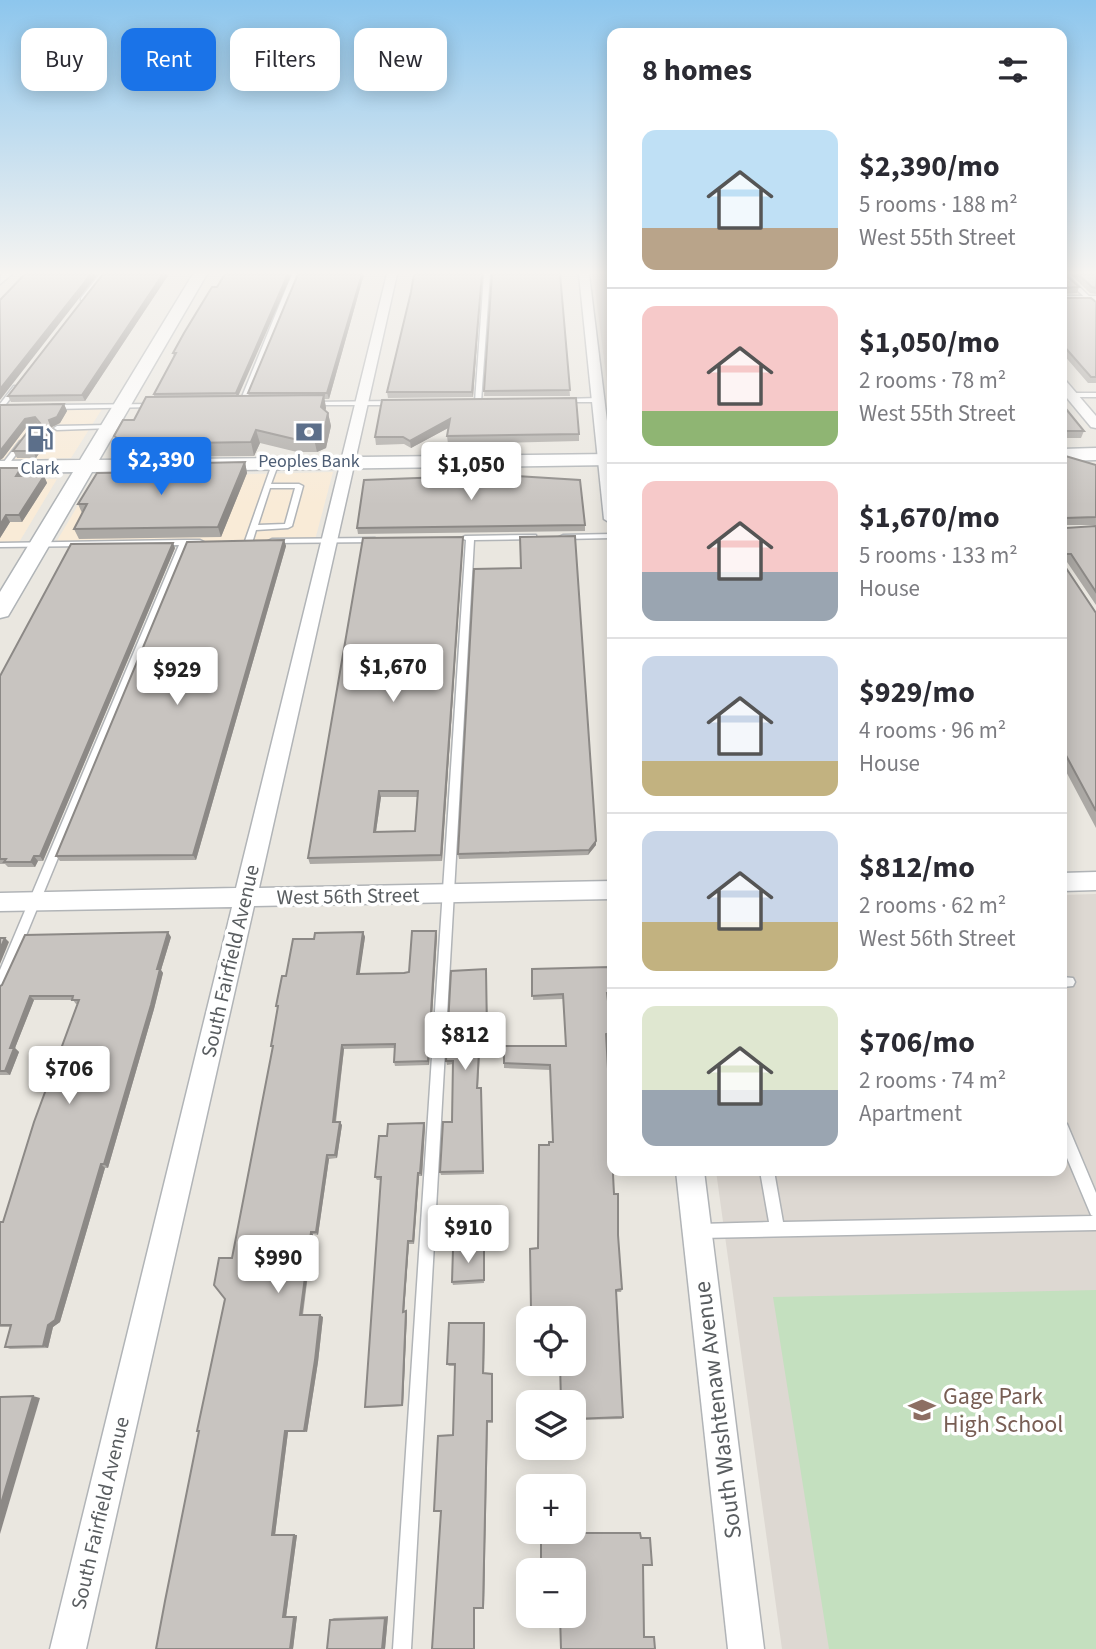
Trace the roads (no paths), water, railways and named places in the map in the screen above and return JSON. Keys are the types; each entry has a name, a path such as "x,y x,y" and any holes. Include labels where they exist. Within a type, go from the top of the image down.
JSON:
{"street":[{"path":"0,611 155,351"},
{"name":"South Fairfield Avenue","path":"68,1649 374,351"},
{"path":"593,351 607,448"},
{"path":"1067,395 1089,409 1096,424"},
{"path":"1067,455 1096,454"},
{"path":"2,467 607,460"},
{"path":"1067,878 1096,881"},
{"name":"West 56th Street","path":"0,902 607,890"},
{"name":"South Washtenaw Avenue","path":"691,1176 746,1649"}],"lane":[{"path":"242,404 264,351"},
{"path":"478,402 481,351"},
{"path":"0,407 17,385"},
{"path":"1067,395 1096,395"},
{"path":"553,401 599,400"},
{"path":"297,404 409,402"},
{"path":"465,402 491,402"},
{"path":"229,405 256,404"},
{"path":"42,407 165,405"},
{"path":"0,407 15,407"},
{"path":"57,428 109,427"},
{"path":"2,467 26,438"},
{"path":"249,541 274,465"},
{"path":"253,528 288,526 299,486 267,486"},
{"path":"402,1649 448,894 463,538 607,536"},
{"path":"236,541 391,539"},
{"path":"0,984 184,542"},
{"path":"0,545 210,542"},
{"path":"1067,1141 1096,1210"},
{"path":"768,1176 777,1229"},
{"path":"697,1231 1096,1223"}],"place":[{"name":"Peoples Bank","path":"309,432"},
{"name":"Clark","path":"40,439"},
{"name":"Gage Park High School","path":"922,1410"}]}
